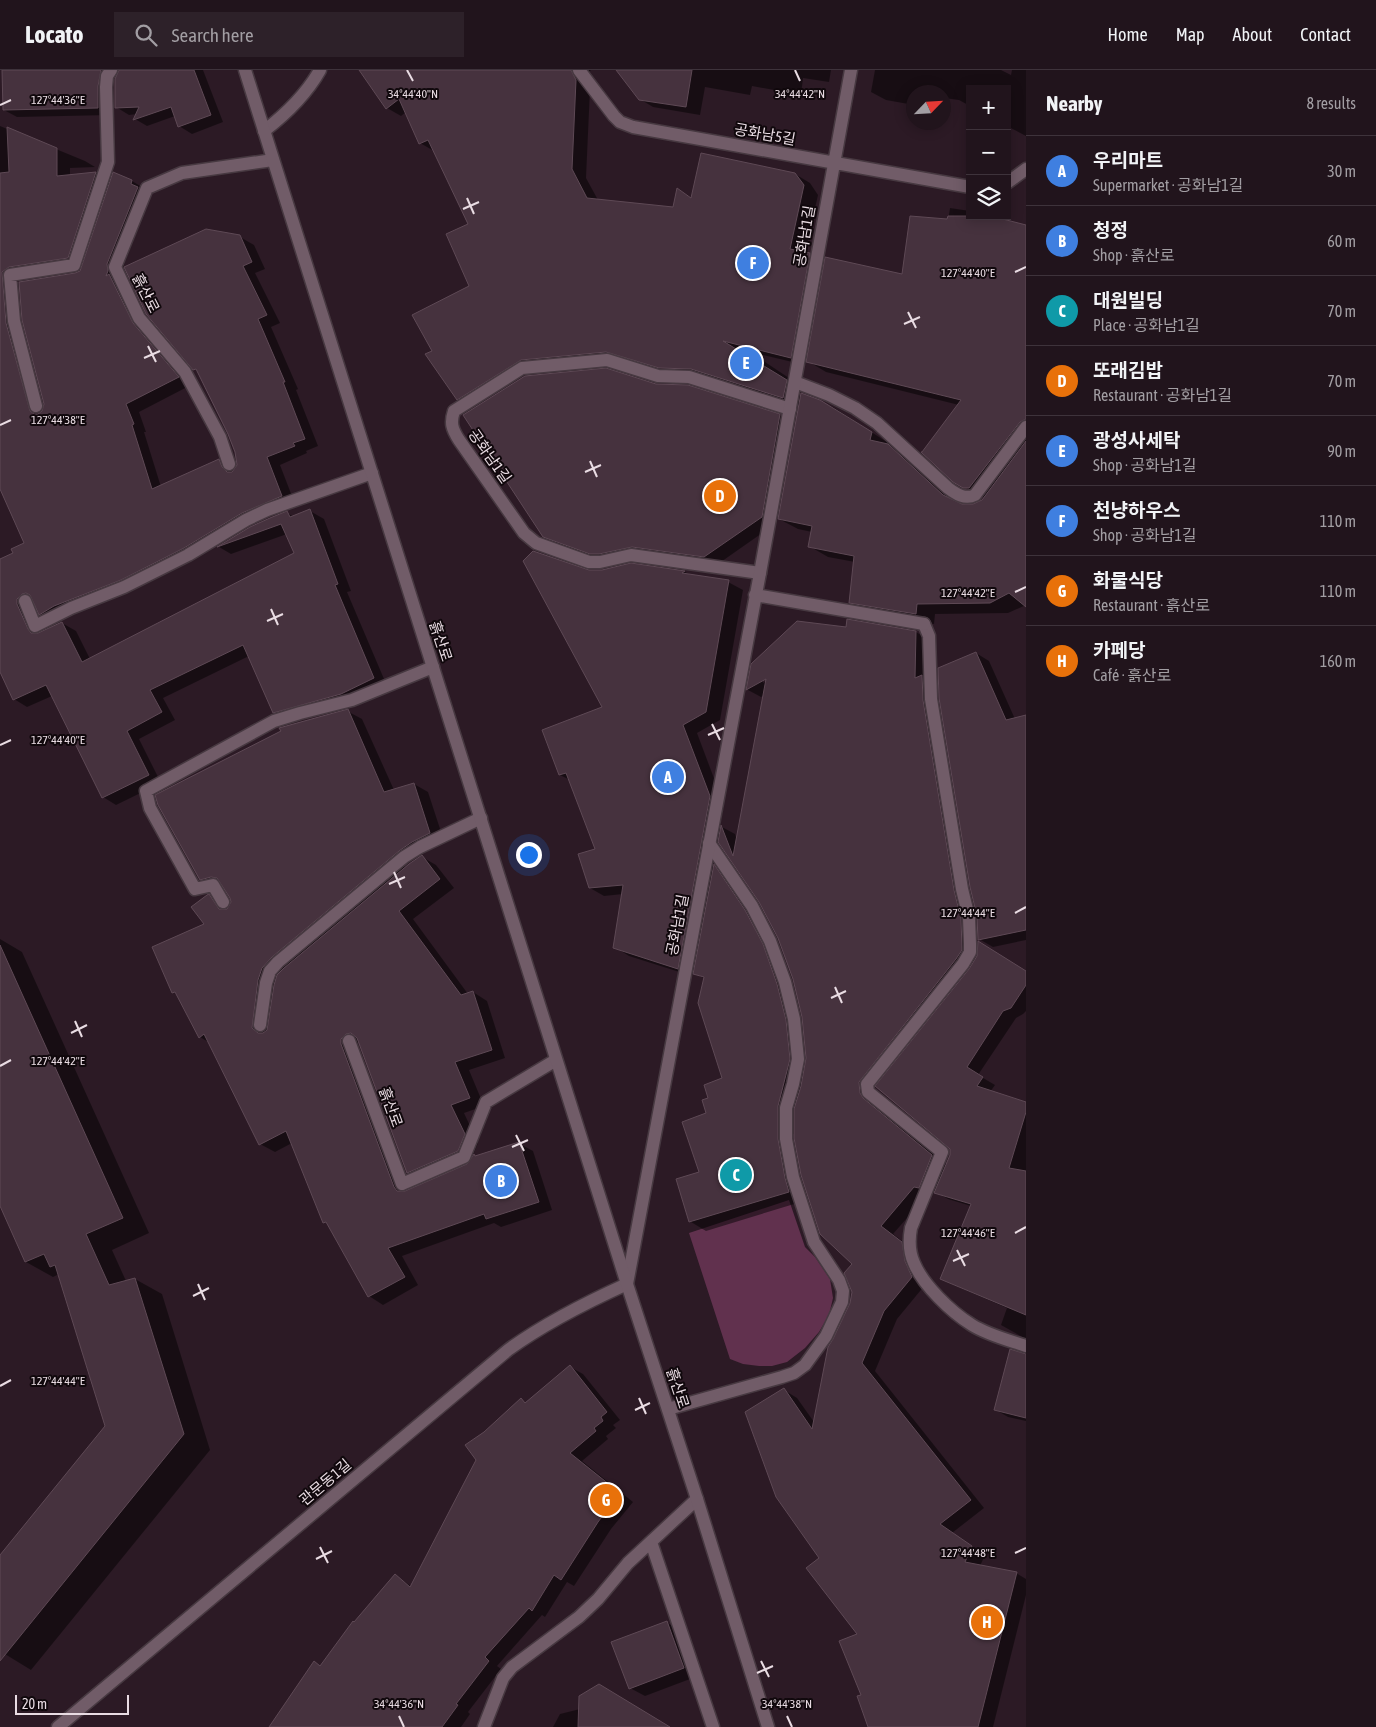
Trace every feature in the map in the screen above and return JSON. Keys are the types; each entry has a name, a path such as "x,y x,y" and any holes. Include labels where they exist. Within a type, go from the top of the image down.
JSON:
{"street":[{"path":"36,406 14,321 10,276 74,265 108,162 106,87 107,76 111,70"},
{"name":"흙산로","path":"245,70 768,1727"},
{"path":"264,131 292,106 320,70"},
{"name":"공화남5길","path":"579,70 614,116 625,125 966,187"},
{"name":"공화남1길","path":"627,1284 760,573 851,70"},
{"name":"흙산로","path":"229,464 220,437 185,372 139,318 115,267 147,188 182,173 273,160"},
{"path":"1011,180 1026,169"},
{"name":"공화남1길","path":"760,573 630,555 600,562 589,562 536,542 524,533 458,440 452,428 452,420 454,411 522,368 599,360 614,361 658,376 684,375 790,409"},
{"path":"794,382 830,395 877,423 948,488 963,496 971,497 975,495 1026,426"},
{"path":"25,600 35,626 71,608 132,583 188,555 246,520 267,510 372,473"},
{"path":"755,595 924,624 928,636 931,699 962,889 969,918 970,952 963,964 867,1084 868,1092 942,1152 909,1236 910,1253 918,1271 938,1296 971,1324 1026,1346"},
{"path":"223,902 212,885 195,889 150,808 146,791 274,721 352,700 433,667"},
{"path":"260,1025 266,983 270,971 278,962 404,857 420,847 481,818"},
{"path":"668,1409 782,1378 794,1373 805,1365 826,1336 842,1302 843,1291 839,1280 814,1242 804,1216 793,1177 786,1139 786,1108 798,1059 794,1018 785,982 770,941 752,906 709,843"},
{"name":"흙산로","path":"349,1041 402,1184 464,1157 486,1102 556,1060"},
{"name":"관문동1길","path":"58,1727 508,1350 542,1326 574,1308 627,1284"},
{"path":"484,1727 503,1678 508,1672 579,1617 598,1599 628,1563 697,1499"},
{"path":"651,1542 713,1727"}],"shaded area":[{"path":"789,1200 805,1247 815,1257 830,1279 833,1298 829,1315 819,1332 805,1348 787,1362 772,1366 743,1364 730,1359 689,1233"}],"building":[{"path":"2,70 101,70 98,86 98,108 3,110"},
{"path":"119,70 194,70 211,115 178,127 171,107 133,120 139,107 115,108 115,79"},
{"path":"359,70 571,70 576,80 572,169 587,198 673,207 677,188 691,198 701,153 795,173 804,185 790,249 810,253 791,358 723,341 787,380 783,398 691,369 659,368 606,352 521,360 457,400 425,354 432,351 412,315 469,286 446,234 468,224 428,140 419,144 399,99 386,109"},
{"path":"616,70 692,70 686,107 639,100"},
{"path":"7,127 57,148 57,176 96,172 68,258 9,267 2,272 6,323 30,411 38,414 42,411 44,404 22,320 19,282 80,271 113,172 132,180 131,184 138,187 107,264 108,271 106,276 109,274 133,323 179,377 126,404 134,424 132,425 152,489 219,459 222,467 227,472 232,472 237,465 235,452 228,434 196,369 193,370 146,314 124,267 206,229 240,235 252,262 243,266 267,315 258,319 285,382 283,382 305,439 293,443 295,446 267,457 282,496 242,513 184,548 121,580 54,606 39,615 30,595 22,594 17,599 17,604 28,629 31,633 38,633 62,622 82,662 294,553 281,524 217,547 250,527 287,511 290,517 310,509 338,584 335,585 374,678 341,694 273,713 243,645 150,690 162,712 127,731 149,775 102,798 46,685 13,700 0,672 0,559 13,553 11,549 24,543 0,489 0,173 9,172"},
{"path":"910,216 947,219 948,216 966,216 966,220 1007,220 1026,225 1026,419 1020,422 969,488 963,488 953,482 921,452 961,400 806,362 825,257 902,274"},
{"path":"606,368 656,384 688,385 780,414 762,517 704,557 632,547 590,554 543,537 463,415 525,376"},
{"path":"801,393 820,400 872,432 870,440 888,444 943,495 962,504 973,504 982,500 1026,441 1026,607 1009,593 990,603 917,604 916,614 849,603 854,556 808,547 812,526 778,519"},
{"path":"533,551 589,570 602,570 631,563 729,580 706,712 683,725 710,796 678,969 613,948 623,885 589,888 578,854 595,849 566,773 559,775 542,730 602,707 523,561"},
{"path":"847,619 916,631 915,678 922,675 923,700 954,890 961,919 962,950 859,1082 860,1093 863,1098 932,1155 919,1188 914,1187 881,1226 902,1242 905,1261 912,1277 884,1311 862,1363 971,1500 940,1524 972,1546 965,1562 1017,1572 978,1727 868,1727 857,1696 861,1695 839,1641 857,1634 806,1568 819,1558 776,1497 745,1412 784,1388 812,1429 828,1347 850,1303 852,1292 844,1273 852,1264 820,1234 801,1175 794,1138 794,1109 801,1086 806,1058 802,1017 793,979 778,938 759,902 718,842 721,825 733,856 766,679 746,690 751,664 797,621 846,627"},
{"path":"976,652 1006,720 1026,715 1026,930 978,940 977,916 970,887 939,698 938,668"},
{"path":"348,709 384,792 414,783 430,833 399,851 272,957 262,968 258,980 252,1028 258,1033 263,1033 267,1030 277,975 422,855 440,879 399,911 461,995 473,991 492,1050 455,1062 470,1098 451,1105 465,1134 458,1151 407,1173 357,1038 351,1033 346,1034 341,1039 341,1044 397,1191 405,1191 467,1164 474,1154 475,1156 519,1142 539,1202 486,1219 484,1214 388,1248 405,1277 368,1297 326,1222 323,1223 286,1131 259,1145 204,1034 199,1038 175,992 172,993 152,947 204,924 191,907 207,895 209,894 219,909 227,909 231,902 217,878 211,877 200,880 158,805 155,795 281,731 279,728"},
{"path":"714,864 745,910 763,944 777,984 786,1020 790,1059 778,1106 778,1139 789,1192 689,1222 676,1179 699,1172 682,1122 706,1113 702,1100 708,1098 704,1085 722,1078 698,1003 704,977 693,974"},
{"path":"978,941 1026,971 1026,985 1011,1008 1003,1011 967,1067 983,1077 977,1086 1026,1102 1026,1112 1009,1168 1026,1171 1026,1315 940,1279 971,1204 934,1193 950,1155 950,1149 875,1086 969,969 977,956"},
{"path":"0,945 123,1218 86,1234 109,1285 135,1278 184,1434 0,1661 0,1555 105,1426 55,1265 50,1267 44,1254 25,1262 0,1206"},
{"path":"1010,1349 1026,1354 1026,1418 994,1410"},
{"path":"570,1365 607,1412 601,1417 603,1421 594,1428 596,1431 570,1453 620,1493 598,1522 561,1580 554,1575 532,1611 529,1608 485,1657 489,1661 456,1704 458,1705 442,1727 269,1727 314,1661 320,1666 353,1621 395,1574 410,1587 476,1460 465,1445 484,1432 521,1398 525,1403"},
{"path":"667,1621 684,1668 629,1689 611,1642"},
{"path":"599,1684 670,1727 578,1727 579,1696"}],"place":[{"name":"천냥하우스","path":"753,263"},
{"name":"광성사세탁","path":"746,363"},
{"name":"또래김밥","path":"720,496"},
{"name":"우리마트","path":"668,777"},
{"name":"대원빌딩","path":"736,1175"},
{"name":"청정","path":"501,1181"},
{"name":"화물식당","path":"606,1500"},
{"name":"카페당","path":"987,1622"}]}
